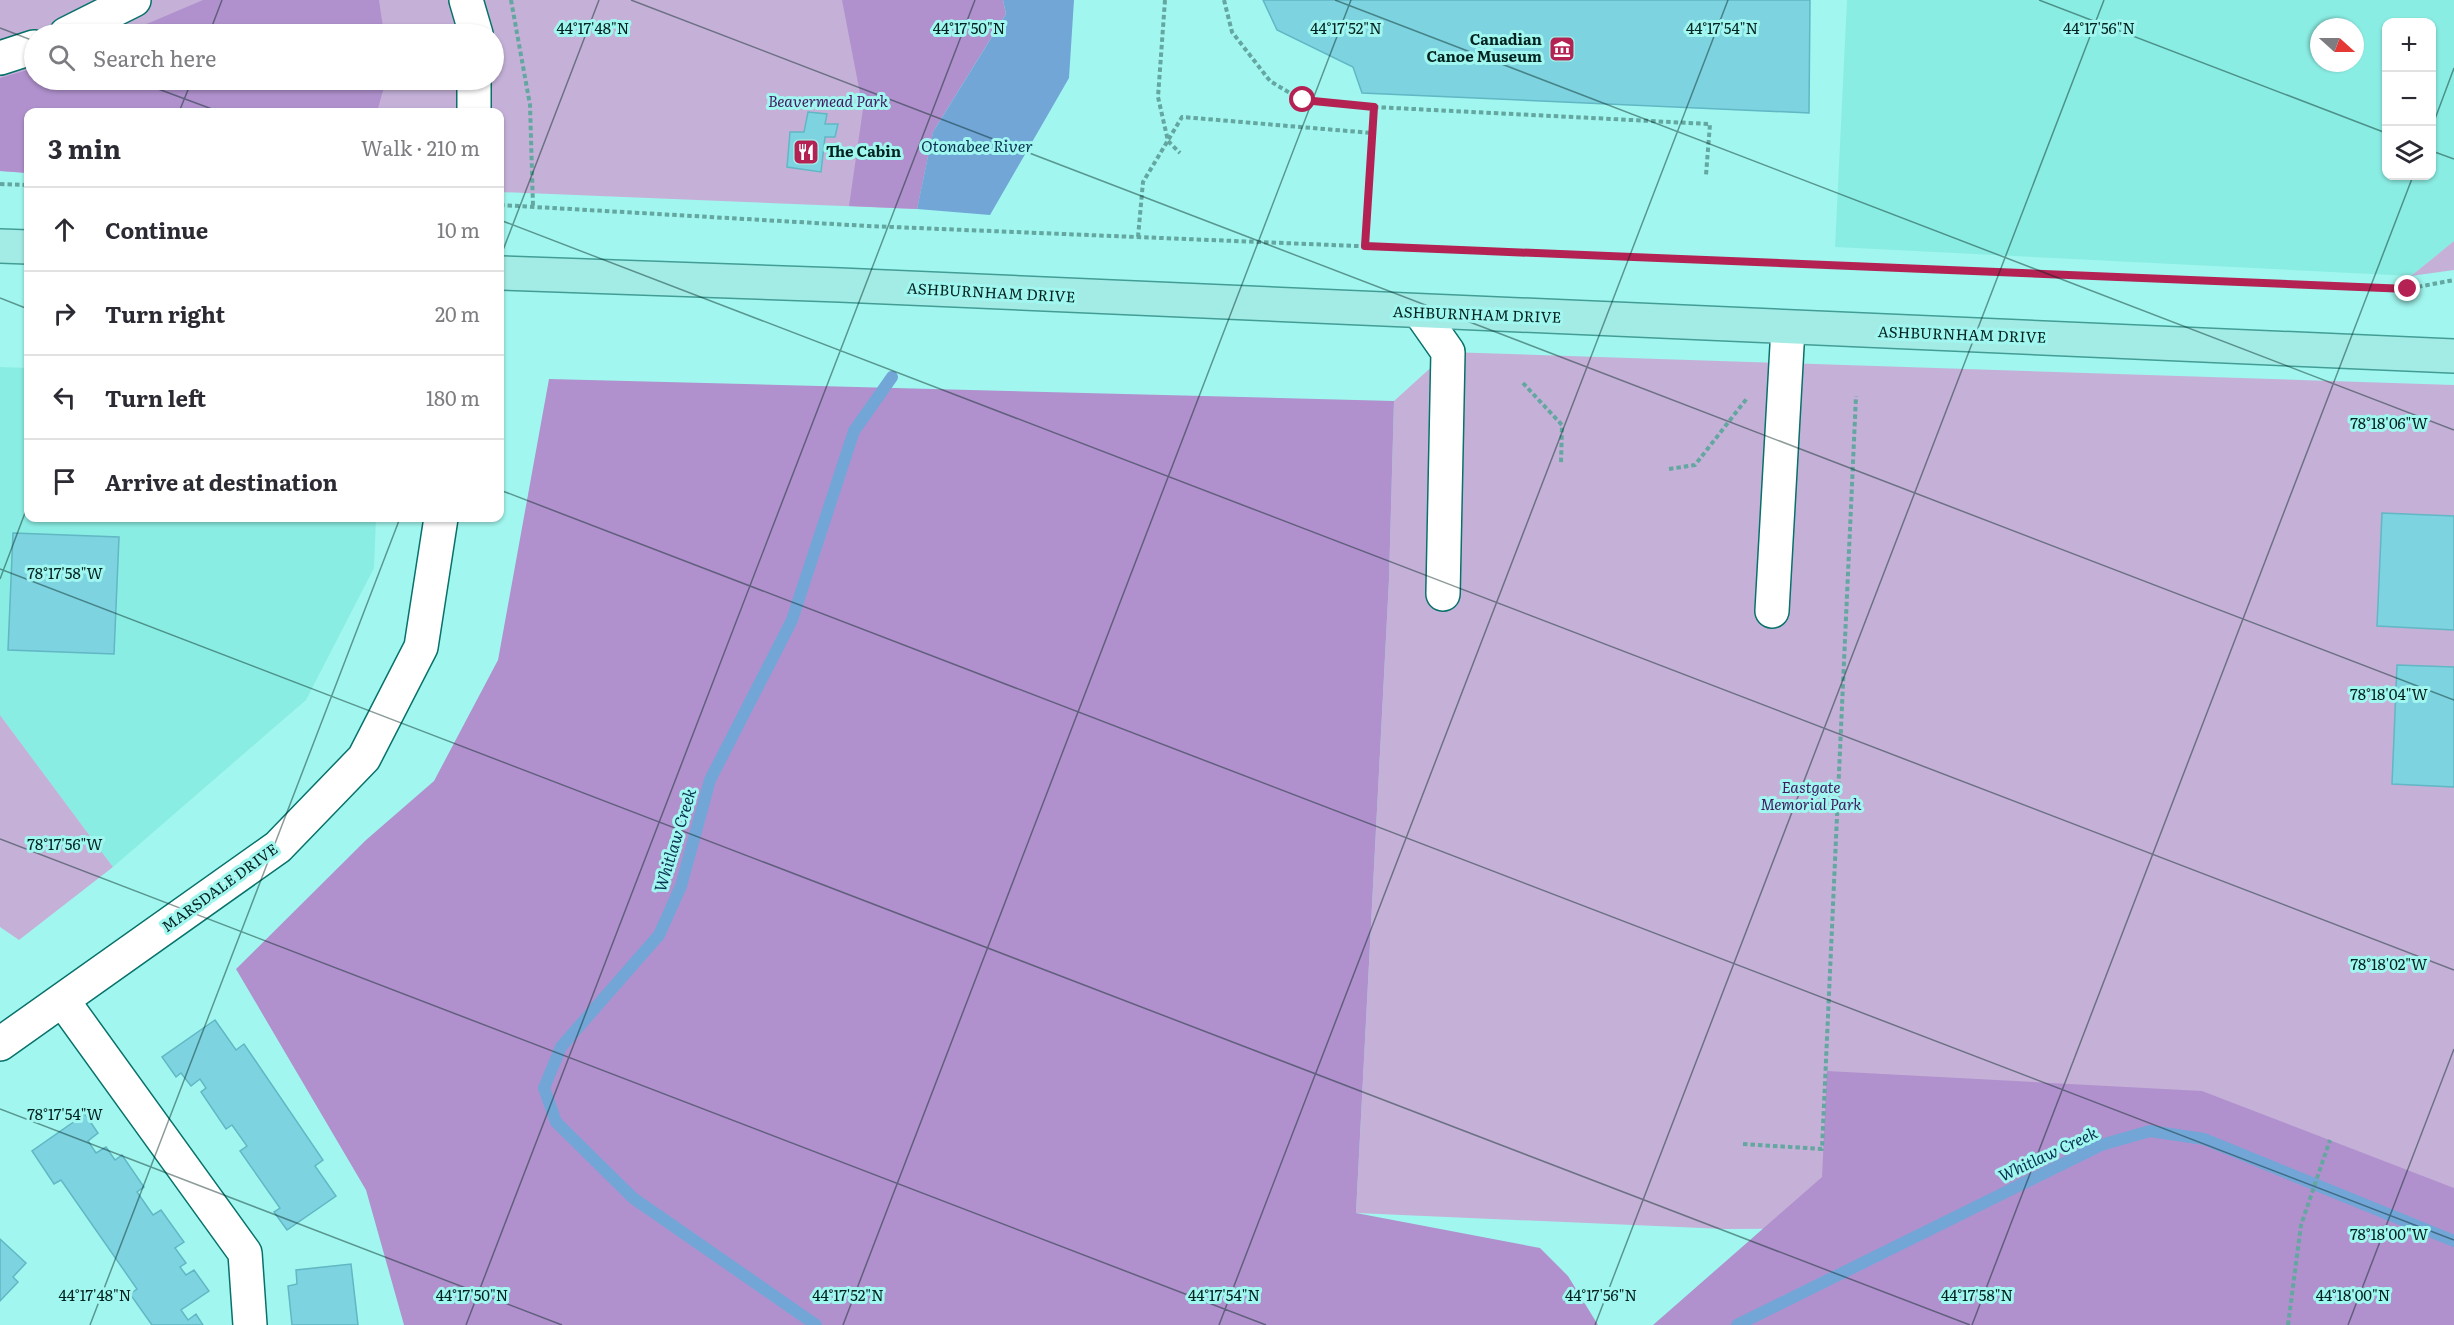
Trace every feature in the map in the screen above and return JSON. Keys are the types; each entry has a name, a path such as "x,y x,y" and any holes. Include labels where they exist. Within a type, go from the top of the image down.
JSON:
{"main road":[{"path":"0,246 24,247"},
{"name":"ASHBURNHAM DRIVE","path":"504,273 840,285 2454,356"}],"street":[{"path":"86,24 134,0"},
{"path":"466,0 473,24"},
{"path":"0,58 24,50"},
{"path":"474,90 474,108"},
{"path":"1420,312 1448,352 1443,594"},
{"path":"1772,611 1788,328"},
{"name":"MARSDALE DRIVE","path":"0,1044 278,847 364,758 421,647 440,522"},
{"path":"63,1001 245,1253 250,1325"}],"path":[{"path":"511,0 531,105 532,206"},
{"path":"1165,0 1158,97 1168,141 1180,153"},
{"path":"1224,0 1232,32 1270,81 1303,100 1374,107 1710,124 1706,175"},
{"path":"1365,246 1374,107"},
{"path":"1138,237 1143,182 1182,117 1372,133"},
{"path":"0,184 24,185"},
{"path":"504,205 868,226 2408,289 2454,280"},
{"path":"1523,383 1562,425 1561,464"},
{"path":"1669,469 1695,465 1752,391"},
{"path":"1743,1144 1822,1149 1856,396"},
{"path":"2288,1325 2301,1225 2330,1140"}],"shaded area":[{"path":"203,0 379,0 383,24 147,24"},
{"path":"842,0 1003,0 1006,14 933,132 917,209 849,206 863,109"},
{"path":"1847,0 2454,0 2454,241 2411,276 1835,247"},
{"path":"24,71 24,90 383,90 378,108 24,108 24,173 0,171 0,78"},
{"path":"0,367 24,368 24,522 376,522 374,568 306,700 113,867 0,715"},
{"path":"549,379 1394,401 1389,580 1356,1213 1540,1248 1568,1276 1598,1325 404,1325 366,1190 236,969 366,840 434,781 498,660"},
{"path":"1827,1071 2202,1091 2454,1188 2454,1325 1653,1325 1822,1177"}],"green space":[{"name":"Beavermead Park","path":"0,0 1003,0 933,132 917,209 504,192 504,108 24,108 24,173 0,171"},
{"path":"2454,241 2454,270 2411,276"},
{"name":"Eastgate Memorial Park","path":"1448,352 2454,385 2454,1225 1724,1229 1356,1213 1389,580 1394,401"},
{"path":"0,715 113,867 19,940 0,927"}],"water":[{"name":"Otonabee River","path":"1003,0 1074,0 1069,78 990,215 917,209 933,132 1006,14"}],"building":[{"name":"Canadian Canoe Museum","path":"1263,0 1810,0 1809,113 1362,93 1353,67 1277,30"},
{"name":"The Cabin","path":"808,112 827,114 825,124 838,124 835,137 825,137 821,172 787,167 790,132 804,132"},
{"path":"2382,513 2454,516 2454,630 2377,626"},
{"path":"13,533 119,537 114,654 8,650"},
{"path":"2397,665 2454,667 2454,787 2392,784"},
{"path":"215,1020 236,1050 244,1044 323,1160 315,1166 336,1196 287,1230 274,1212 280,1208 240,1151 247,1146 232,1125 226,1129 201,1092 206,1088 200,1079 191,1086 181,1073 176,1077 162,1057"},
{"path":"85,1114 98,1133 88,1141 96,1153 106,1147 115,1160 122,1155 144,1187 137,1192 153,1215 161,1210 184,1242 175,1248 186,1263 180,1267 186,1275 194,1270 209,1291 181,1310 188,1320 196,1314 203,1325 152,1325 130,1294 137,1289 61,1180 54,1184 32,1151"},
{"path":"0,1239 26,1263 13,1277 18,1282 0,1301"},
{"path":"351,1264 358,1325 292,1325 288,1286 297,1284 296,1270"}],"waterway":[{"name":"Whitlaw Creek","path":"816,1325 633,1198 556,1122 544,1088 561,1047 659,935 681,886 710,780 792,620 854,431 892,377"},
{"name":"Whitlaw Creek","path":"1737,1325 2101,1145 2150,1131 2204,1139 2454,1241"}],"place":[{"name":"Canadian Canoe Museum","path":"1562,49"},
{"name":"The Cabin","path":"806,152"}],"route":[{"path":"1303,100 1374,107 1365,246 2408,289"}]}
